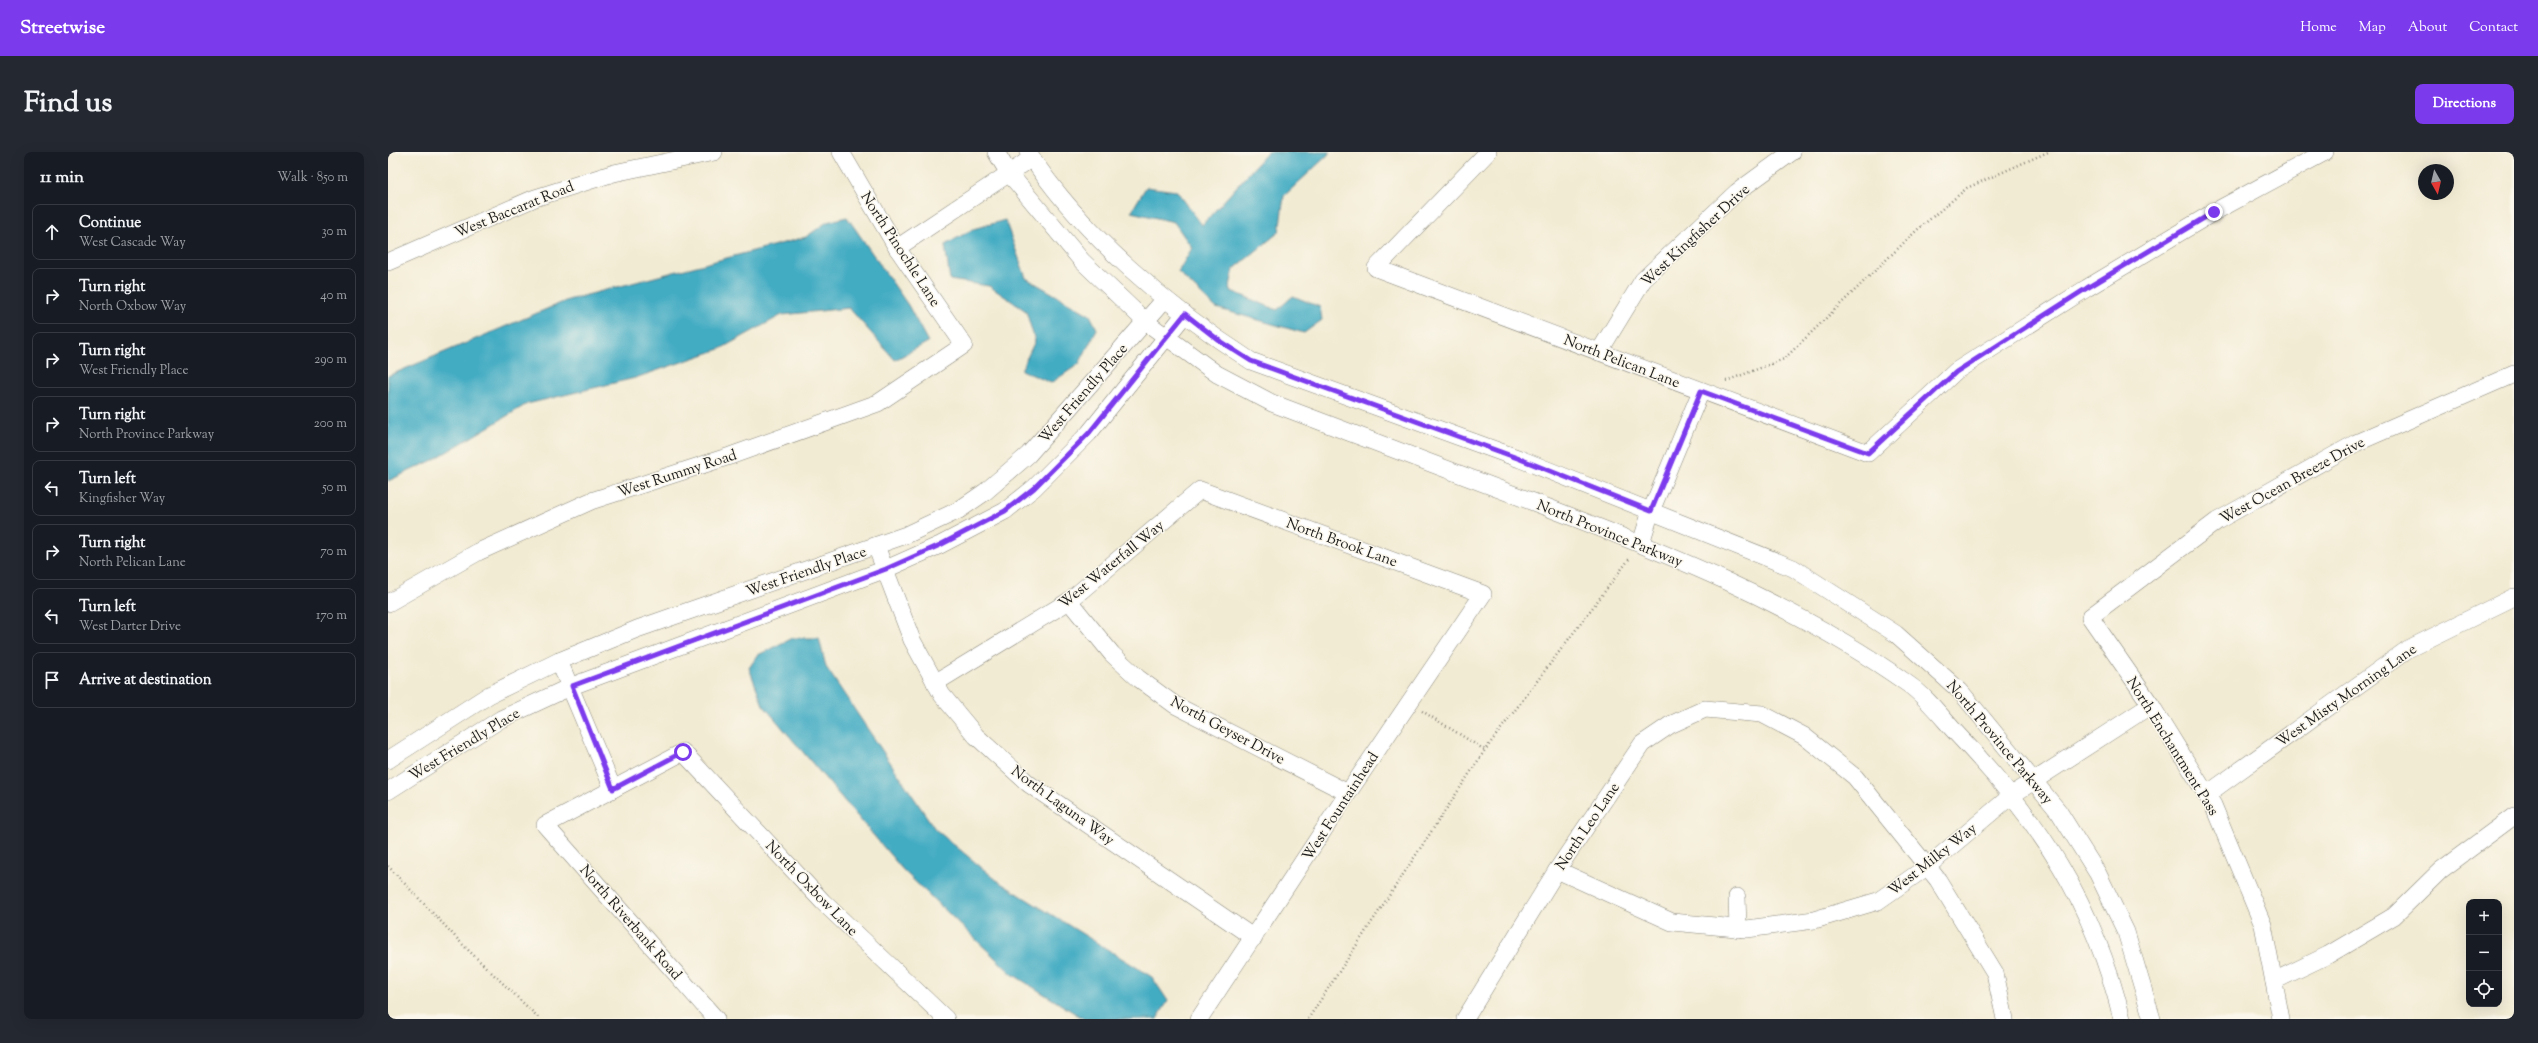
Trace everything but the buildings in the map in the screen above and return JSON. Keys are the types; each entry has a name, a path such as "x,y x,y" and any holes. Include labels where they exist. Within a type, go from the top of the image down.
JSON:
{"street":[{"name":"West Baccarat Road","path":"388,262 535,198 614,173 714,152"},
{"name":"North Pinochle Lane","path":"841,152 897,248 964,345"},
{"name":"North Province Parkway","path":"996,152 1008,172 1082,261 1146,322 1216,374 1272,403 1642,543 1822,628 1911,686 2023,788 2058,812 2098,874 2126,932 2152,1019"},
{"name":"North Pelican Lane","path":"1488,152 1376,268 1868,453 1956,372 2087,288 2200,220 2325,152"},
{"name":"West Kingfisher Drive","path":"1599,352 1643,280 1737,192 1792,152"},
{"path":"897,248 1008,172 1030,155"},
{"name":"North Province Parkway","path":"1030,155 1059,194 1102,240 1165,300 1221,342 1251,361 1520,459 1793,568 1896,634 1960,691 2023,788 2042,834 2071,882 2097,940 2122,1019"},
{"name":"West Friendly Place","path":"388,760 489,696 559,661 637,629 876,546 958,510 985,492 1028,455 1165,300"},
{"name":"West Friendly Place","path":"388,791 501,719 572,686 886,569 940,545 1005,511 1034,488 1089,433 1185,314"},
{"name":"West Rummy Road","path":"388,603 478,552 592,501 730,456 878,403 964,345"},
{"name":"West Ocean Breeze Drive","path":"2090,617 2217,520 2356,443 2514,374"},
{"path":"1642,543 1651,511 1701,391"},
{"name":"North Brook Lane","path":"1200,490 1483,594"},
{"name":"West Waterfall Way","path":"935,683 1069,601 1200,490"},
{"name":"North Laguna Way","path":"876,546 912,640 942,695 976,736 1029,784 1254,938"},
{"name":"West Fountainhead","path":"1199,1019 1254,938 1348,793 1483,594"},
{"name":"West Misty Morning Lane","path":"2206,795 2408,649 2514,597"},
{"name":"North Geyser Drive","path":"1069,601 1112,654 1138,678 1175,705 1348,793"},
{"name":"North Enchantment Pass","path":"2090,617 2151,705 2213,806 2263,925 2281,1019"},
{"path":"559,661 572,686 613,789"},
{"name":"West Milky Way","path":"1557,870 1672,922 1738,929 1814,920 1878,901 1928,866 2023,788 2151,705"},
{"name":"North Leo Lane","path":"1465,1019 1557,870 1642,744 1670,725 1705,709 1762,714 1804,736 1855,777 1928,866"},
{"name":"North Oxbow Lane","path":"613,789 683,752 824,902 946,1019"},
{"name":"North Riverbank Road","path":"613,789 545,824 716,1019"},
{"path":"2274,981 2328,955 2394,916 2441,870 2514,816"},
{"path":"1928,866 1994,973 2005,1019"},
{"path":"1737,897 1738,929"}],"path":[{"path":"1701,391 1784,359 1917,230 1967,188 2048,152"},
{"path":"1308,1019 1485,750 1642,543"},
{"path":"1409,703 1485,750"},
{"path":"388,866 466,948 540,1019"}],"water":[{"path":"1268,152 1331,152 1284,196 1279,232 1234,269 1229,290 1277,310 1293,296 1320,307 1322,320 1304,333 1216,308 1178,272 1192,248 1174,222 1131,212 1146,187 1177,191 1202,225"},
{"path":"847,217 908,305 928,342 895,360 849,308 782,315 720,349 635,378 527,404 433,460 388,481 388,376 568,300 806,237 827,222"},
{"path":"1005,220 1026,278 1090,315 1097,329 1079,364 1051,383 1021,370 1035,341 1026,311 989,286 950,280 945,245 973,229"},
{"path":"792,638 819,638 826,667 935,829 999,882 1152,977 1168,1001 1157,1019 1084,1019 1012,974 903,870 763,705 749,668 758,655"}],"route":[{"path":"683,752 613,789 572,686 886,569 940,545 1005,511 1034,488 1089,433 1139,374 1185,314 1221,342 1251,361 1520,459 1651,511 1701,391 1868,453 1956,372 2087,288 2214,212"}]}
